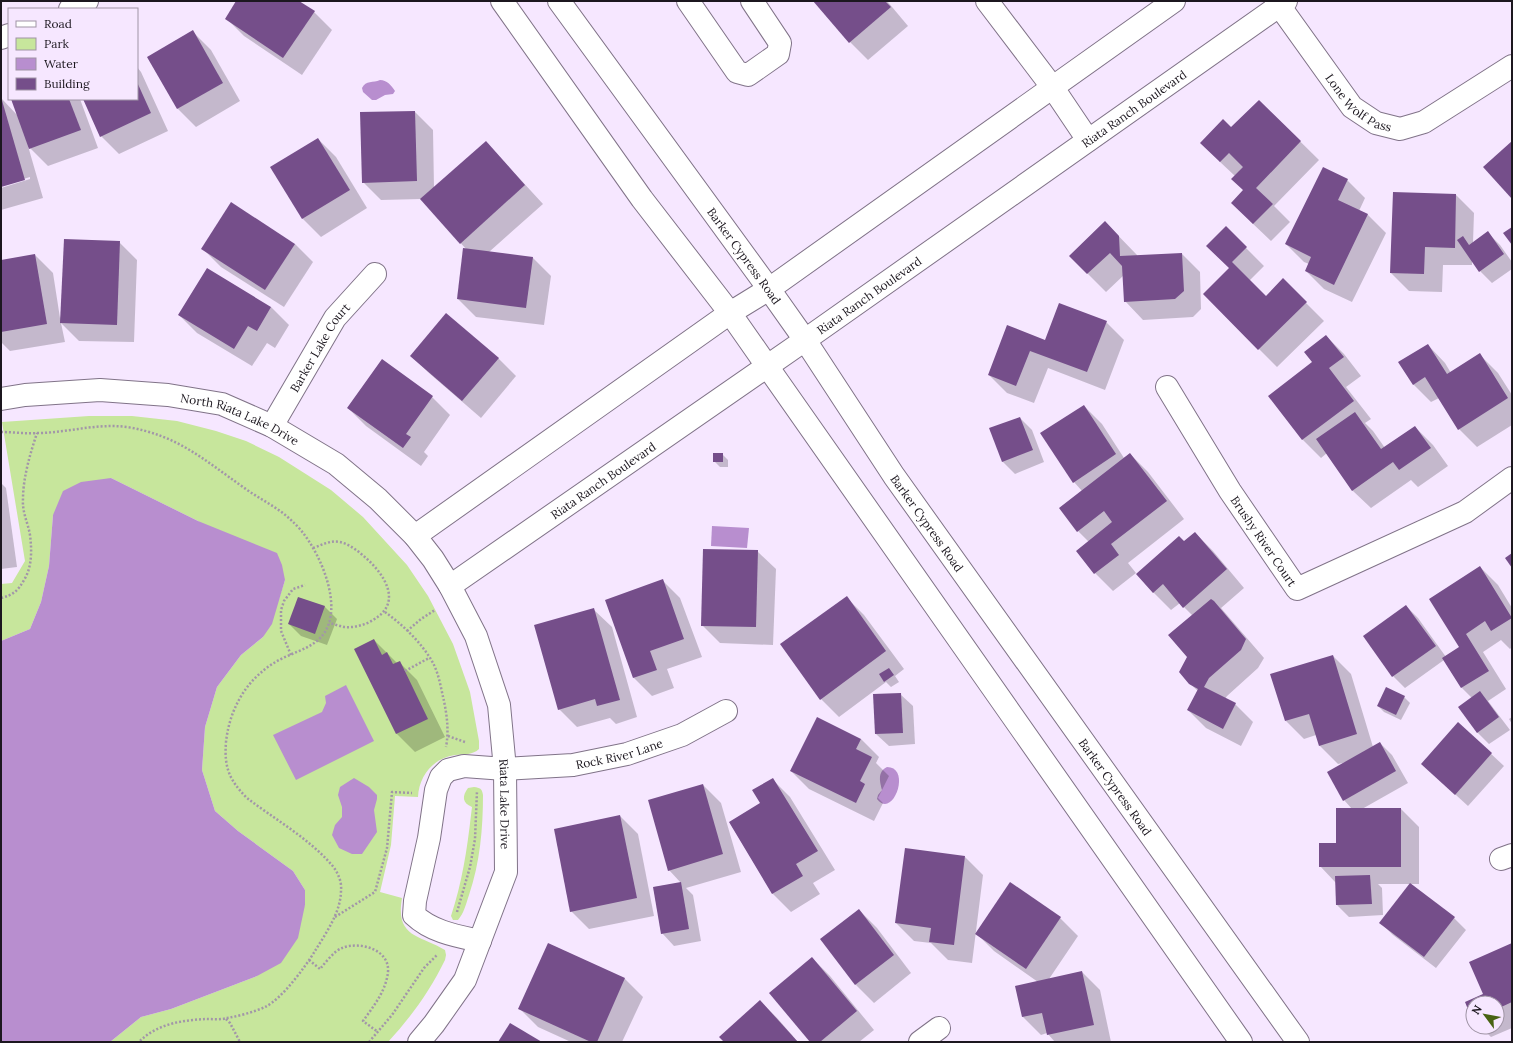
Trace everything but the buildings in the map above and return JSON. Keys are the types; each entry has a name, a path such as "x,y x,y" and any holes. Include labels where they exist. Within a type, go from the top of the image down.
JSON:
{"street":[{"path":"72,8 87,1"},
{"path":"502,1 642,199 730,313 1241,1042"},
{"name":"Barker Cypress Road","path":"559,1 769,289 805,340 894,476 1298,1042"},
{"path":"688,1 738,72 748,75 778,54 780,43 752,1"},
{"path":"987,1 1053,88 1088,140"},
{"path":"415,536 730,313 769,289 1174,1"},
{"name":"Lone Wolf Pass","path":"1280,2 1352,107 1376,123 1400,129 1424,122 1512,66"},
{"name":"Riata Ranch Boulevard","path":"450,586 805,340 1280,2"},
{"name":"Barker Lake Court","path":"272,426 335,318 375,274"},
{"name":"Brushy River Court","path":"1167,387 1230,491 1297,590 1465,512 1512,478"},
{"name":"North Riata Lake Drive","path":"1,399 25,395 100,390 168,395 222,404 272,426 336,464 378,499 415,536 433,559"},
{"name":"Riata Lake Drive","path":"419,1042 434,1024 465,980 506,872 505,769 499,705 476,636 450,586 433,559"},
{"name":"Rock River Lane","path":"480,941 450,934 423,923 414,915 415,900 429,838 436,790 441,776 448,770 464,766 505,769 573,765 627,754 682,736 726,711"},
{"path":"920,1042 939,1028"}],"path":[{"path":"1,432 37,433 97,426 126,427 160,435 192,450 215,465 253,495 282,512 301,530 313,548 322,567 331,599 331,614 329,623 319,640 311,646 272,664 261,673 238,700 231,718 225,753 228,775 247,798 331,863 339,876 341,886 340,902 334,917 309,960 282,993 266,1006 226,1019 205,1019 170,1024 151,1032 139,1042"},
{"path":"1,598 18,591 31,565 30,535 23,513 22,500 28,465 37,433"},
{"path":"313,548 324,543 339,542 358,551 378,571 384,579 389,592 389,601 385,612 371,622 352,627 343,627 329,623"},
{"path":"291,655 281,631 281,610 284,601 293,590 305,585"},
{"path":"407,631 421,619 436,610"},
{"path":"385,612 422,646 433,664 440,684 446,713 448,736"},
{"path":"405,671 429,658"},
{"path":"456,915 470,867 475,839 478,785"},
{"path":"334,917 375,892 387,848 392,792 416,794"},
{"path":"309,960 320,969 340,948 356,944 376,950 387,963 388,971 378,999 363,1021 378,1032"},
{"path":"369,1042 392,1015 424,968 438,953"},
{"path":"226,1019 230,1023 240,1042"}],"green space":[{"path":"89,416 132,416 177,421 216,431 246,441 279,457 331,490 363,517 407,565 428,596 453,644 470,692 479,741 479,749 471,753 447,757 434,764 424,775 418,797 395,796 391,845 380,892 402,898 402,921 406,928 419,938 445,950 446,955 445,960 426,993 388,1042 110,1042 141,1017 171,1009 257,976 305,905 305,890 293,871 238,831 215,811 202,770 205,727 217,687 241,655 263,637 279,599 285,580 198,521 111,478 53,515 49,566 41,602 30,629 1,641 1,584 12,583 25,561 2,422"},
{"path":"474,787 480,789 483,795 481,833 476,871 465,908 458,920 453,920 451,916 464,866 472,807 466,803 464,796 468,788"}],"water":[{"path":"380,80 389,83 395,91 393,94 385,95 376,100 372,100 363,92 362,88 368,83"},
{"path":"111,478 198,521 277,553 282,565 285,580 272,624 263,637 241,655 217,687 205,727 202,770 215,811 238,831 293,871 305,890 305,905 298,938 281,963 257,976 171,1009 141,1017 110,1042 1,1042 1,641 30,629 41,602 49,566 53,515 63,491 81,482"},
{"path":"712,526 749,528 747,548 711,546"},
{"path":"346,685 374,741 296,780 273,735 322,712 326,703 325,696"},
{"path":"887,767 894,769 898,775 899,783 894,798 889,803 883,804 877,799 882,790 880,774"},
{"path":"354,778 369,787 377,795 374,810 377,832 362,854 352,854 339,848 332,835 335,825 342,817 342,807 338,795 340,787"}]}
